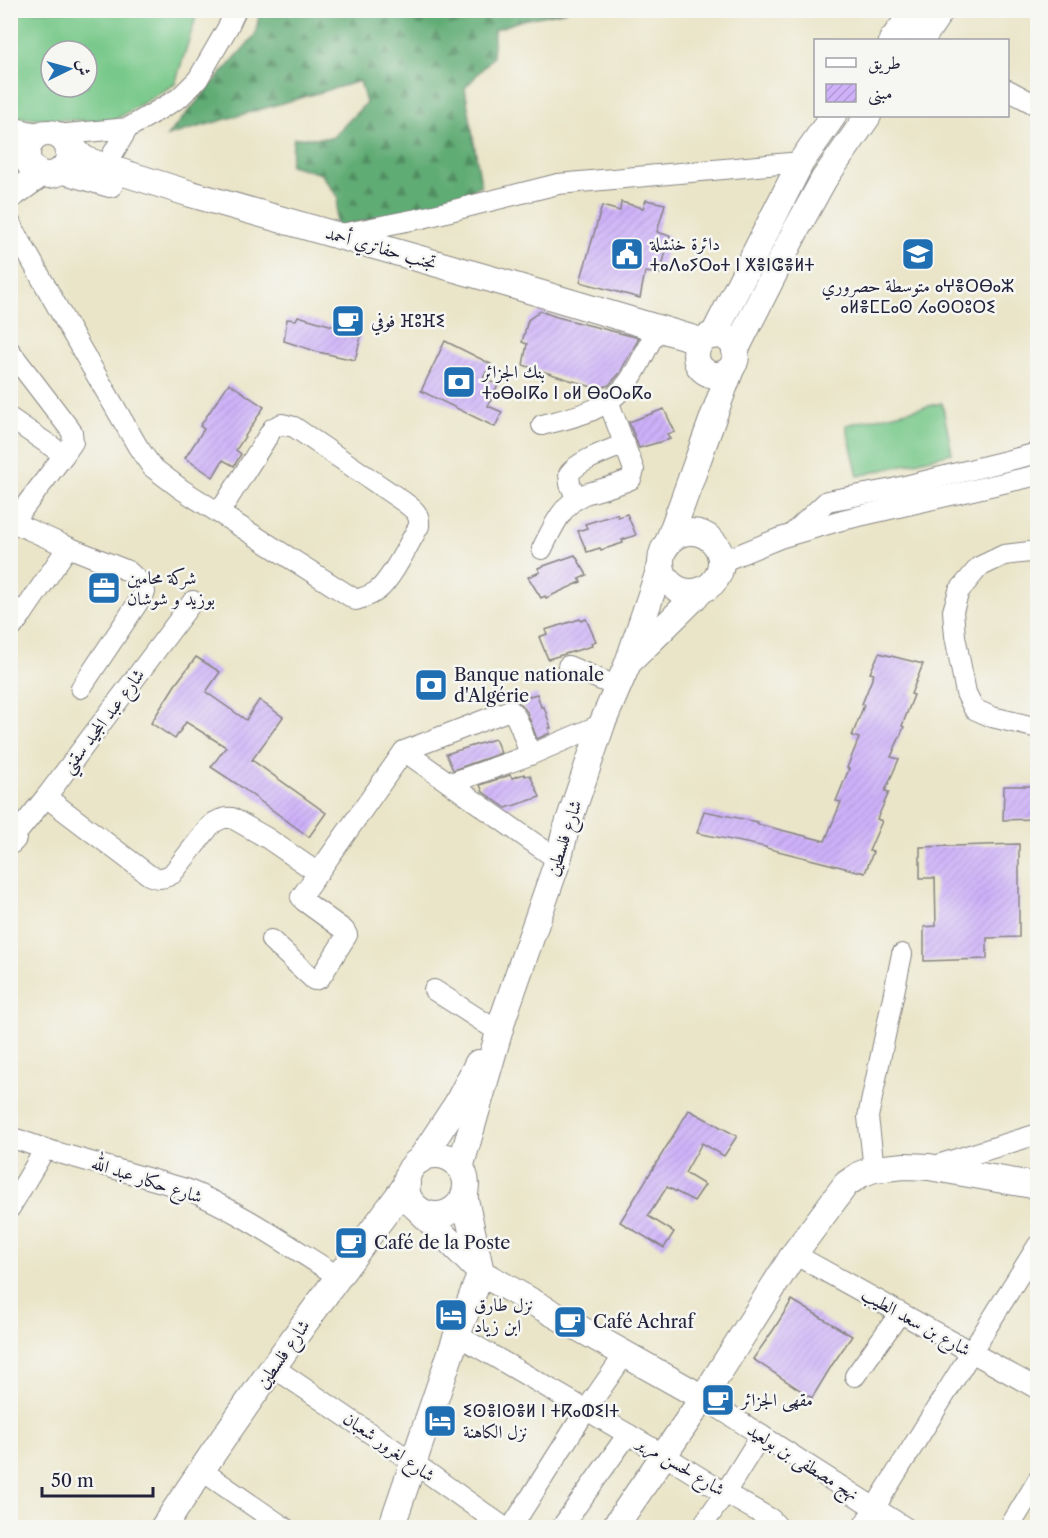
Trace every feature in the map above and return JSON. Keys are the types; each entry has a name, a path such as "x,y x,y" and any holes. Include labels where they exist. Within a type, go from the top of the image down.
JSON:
{"main road":[{"path":"893,39 916,10"},
{"path":"922,39 941,10"},
{"path":"715,355 801,162 832,117"},
{"path":"715,355 796,230 824,179 867,117"},
{"path":"10,130 41,154"},
{"path":"10,180 41,154"},
{"path":"10,196 41,154"},
{"name":"تجنب حفاتري أحمد","path":"41,154 84,159 190,194 506,283 715,355"},
{"name":"تجنب حفاتري أحمد","path":"41,154 404,269 501,293 715,355"},
{"name":"شارع فلسطين","path":"460,1168 500,1026 558,860 602,724 628,663 709,428 715,355"},
{"path":"688,490 717,552 720,571 710,586 693,592 684,592 675,588 663,574 664,555 673,538 681,534 689,532 705,536 717,552"},
{"path":"628,663 702,590"},
{"name":"شارع فلسطين","path":"420,1160 456,1104 500,1026"},
{"path":"394,1526 457,1335 481,1273 465,1195 465,1176 460,1168 446,1157 428,1156 420,1160 408,1175 406,1184 411,1202 426,1213 445,1214 453,1210 465,1195"},
{"path":"614,1527 703,1398 794,1254 846,1184 874,1169 905,1166 929,1167 1038,1186"},
{"name":"شارع فلسطين","path":"163,1527 273,1367 406,1184"},
{"name":"نهج مصطفى بن بولعيد","path":"418,1209 481,1273 703,1398"}],"street":[{"path":"41,154 128,128 179,98 198,79 236,10"},
{"path":"1009,91 1038,106"},
{"path":"105,167 128,128"},
{"path":"336,235 422,218 558,184 801,162"},
{"path":"10,222 138,447 152,467 180,489 356,600 368,597 385,584 419,526 419,517 416,512 404,502 294,427 282,424 273,428 219,513"},
{"path":"542,425 609,403 627,385 653,337"},
{"path":"10,351 72,432 73,442 12,521 128,571 142,584 145,592 81,688"},
{"path":"542,549 557,519 577,499 631,479 634,470 609,403"},
{"path":"10,418 64,455"},
{"path":"577,499 570,484 569,474 572,470 624,444"},
{"path":"792,534 827,501 893,489 1038,453"},
{"path":"717,552 780,538 842,520 1038,475"},
{"path":"10,630 17,609 68,547"},
{"path":"1038,551 1004,555 979,567 959,591 953,611 955,636 966,693 974,709 992,717 1038,728"},
{"name":"شارع عبد المجيد سقني","path":"11,839 46,797 193,601"},
{"path":"568,666 618,687"},
{"path":"271,940 314,980 320,978 347,935 345,930 301,897 404,751 510,710 513,712 530,754"},
{"path":"451,783 602,724"},
{"path":"404,751 558,860"},
{"path":"46,797 155,878 166,878 172,874 210,826 225,817 232,818 267,838 318,873"},
{"path":"874,1169 868,1117 902,954"},
{"path":"434,990 500,1026"},
{"path":"929,1167 1038,1134"},
{"name":"شارع حكار عبد الله","path":"10,1137 204,1196 338,1276"},
{"path":"10,1208 45,1149"},
{"path":"862,1527 1038,1245"},
{"name":"شارع بن سعد الطيب","path":"794,1254 1038,1389"},
{"path":"855,1376 900,1312"},
{"name":"شارع لحسن مرير","path":"457,1335 664,1455 771,1519 779,1527"},
{"path":"511,1527 625,1354"},
{"name":"شارع لغرور شعبان","path":"273,1367 505,1527"},
{"name":"نهج مصطفى بن بولعيد","path":"703,1398 906,1527"},
{"path":"561,1527 628,1434"},
{"path":"701,1527 761,1435"},
{"path":"201,1470 285,1527"},
{"path":"1009,1527 1038,1480"}],"green space":[{"path":"10,11 198,11 175,84 111,122 11,117"},
{"path":"260,11 567,11 522,20 494,30 493,57 465,88 481,185 451,203 335,227 338,197 321,174 290,165 294,138 332,138 366,103 360,81 167,136 255,35"},
{"path":"942,403 952,453 858,476 846,425"}],"building":[{"name":"دائرة خنشلة ⵜⴰⴷⴰⵢⵔⴰⵜ ⵏ ⵅⴻⵏⵛⴻⵍⵜ","path":"646,200 665,204 657,232 670,236 660,274 645,272 640,298 580,282 602,206 620,211 621,202 643,208"},
{"path":"540,311 639,338 619,374 609,385 598,389 523,365 527,344 522,342 528,320"},
{"path":"298,316 354,332 353,336 361,337 355,360 318,352 284,341 287,319 296,320"},
{"path":"445,341 491,364 483,378 498,385 488,406 502,412 495,427 421,391"},
{"path":"229,383 264,407 236,450 241,454 234,466 223,460 213,477 185,458 204,429 200,426"},
{"path":"664,409 675,432 667,434 670,439 639,448 629,422"},
{"path":"617,514 618,517 627,514 636,535 622,540 623,543 587,552 578,531 587,528 585,524"},
{"path":"575,555 587,575 579,579 581,582 546,598 545,596 541,598 528,577 540,572 538,568"},
{"path":"580,619 581,621 586,619 596,641 591,643 592,646 548,659 539,637 547,634 545,630"},
{"path":"879,653 923,664 911,694 914,695 902,726 904,727 891,757 899,759 885,791 889,792 877,819 882,821 869,851 873,852 865,873 766,847 697,833 704,811 758,822 757,824 825,841 841,802 836,801 859,738 852,736 874,674 870,673"},
{"path":"196,657 220,672 206,692 246,720 259,700 283,717 252,760 326,813 309,837 211,767 226,747 186,722 175,739 151,723"},
{"path":"537,694 551,728 548,728 550,733 537,739 527,712 515,700"},
{"path":"495,739 501,753 453,770 446,754"},
{"path":"524,774 525,776 530,775 540,797 506,808 483,792 480,785 510,775 512,778"},
{"path":"1004,786 1038,786 1038,819 1003,820"},
{"path":"1019,844 1019,937 987,938 987,959 924,961 924,927 936,926 935,878 920,878 920,847"},
{"path":"689,1110 737,1136 724,1156 702,1143 685,1173 705,1185 694,1201 667,1187 648,1216 674,1232 664,1248 620,1222"},
{"path":"792,1300 852,1336 812,1398 753,1359"}],"place":[{"name":"دائرة خنشلة ⵜⴰⴷⴰⵢⵔⴰⵜ ⵏ ⵅⴻⵏⵛⴻⵍⵜ","path":"627,254"},
{"name":"متوسطة حصروري ⴰⵖⴻⵔⴱⴰⵣ ⴰⵍⴻⵎⵎⴰⵙ ⵃⴰⵙⵔⵓⵔⵉ","path":"918,254"},
{"name":"فوفي ⴼⵓⴼⵉ","path":"348,321"},
{"name":"بنك الجزائر ⵜⴰⴱⴰⵏⴽⴰ ⵏ ⴰⵍ ⴱⴰⵔⴰⴽⴰ","path":"459,382"},
{"name":"شركة محامين بوزيد و شوشان","path":"104,588"},
{"name":"Banque nationale d'Algérie","path":"431,685"},
{"name":"Café de la Poste","path":"351,1243"},
{"name":"نزل طارق ابن زياد","path":"451,1315"},
{"name":"Café Achraf","path":"570,1322"},
{"name":"مقهى الجزائر","path":"718,1400"},
{"name":"ⵉⵙⴻⵏⵙⴻⵍ ⵏ ⵜⴽⴰⵀⵉⵏⵜ نزل الكاهنة","path":"440,1421"}]}
